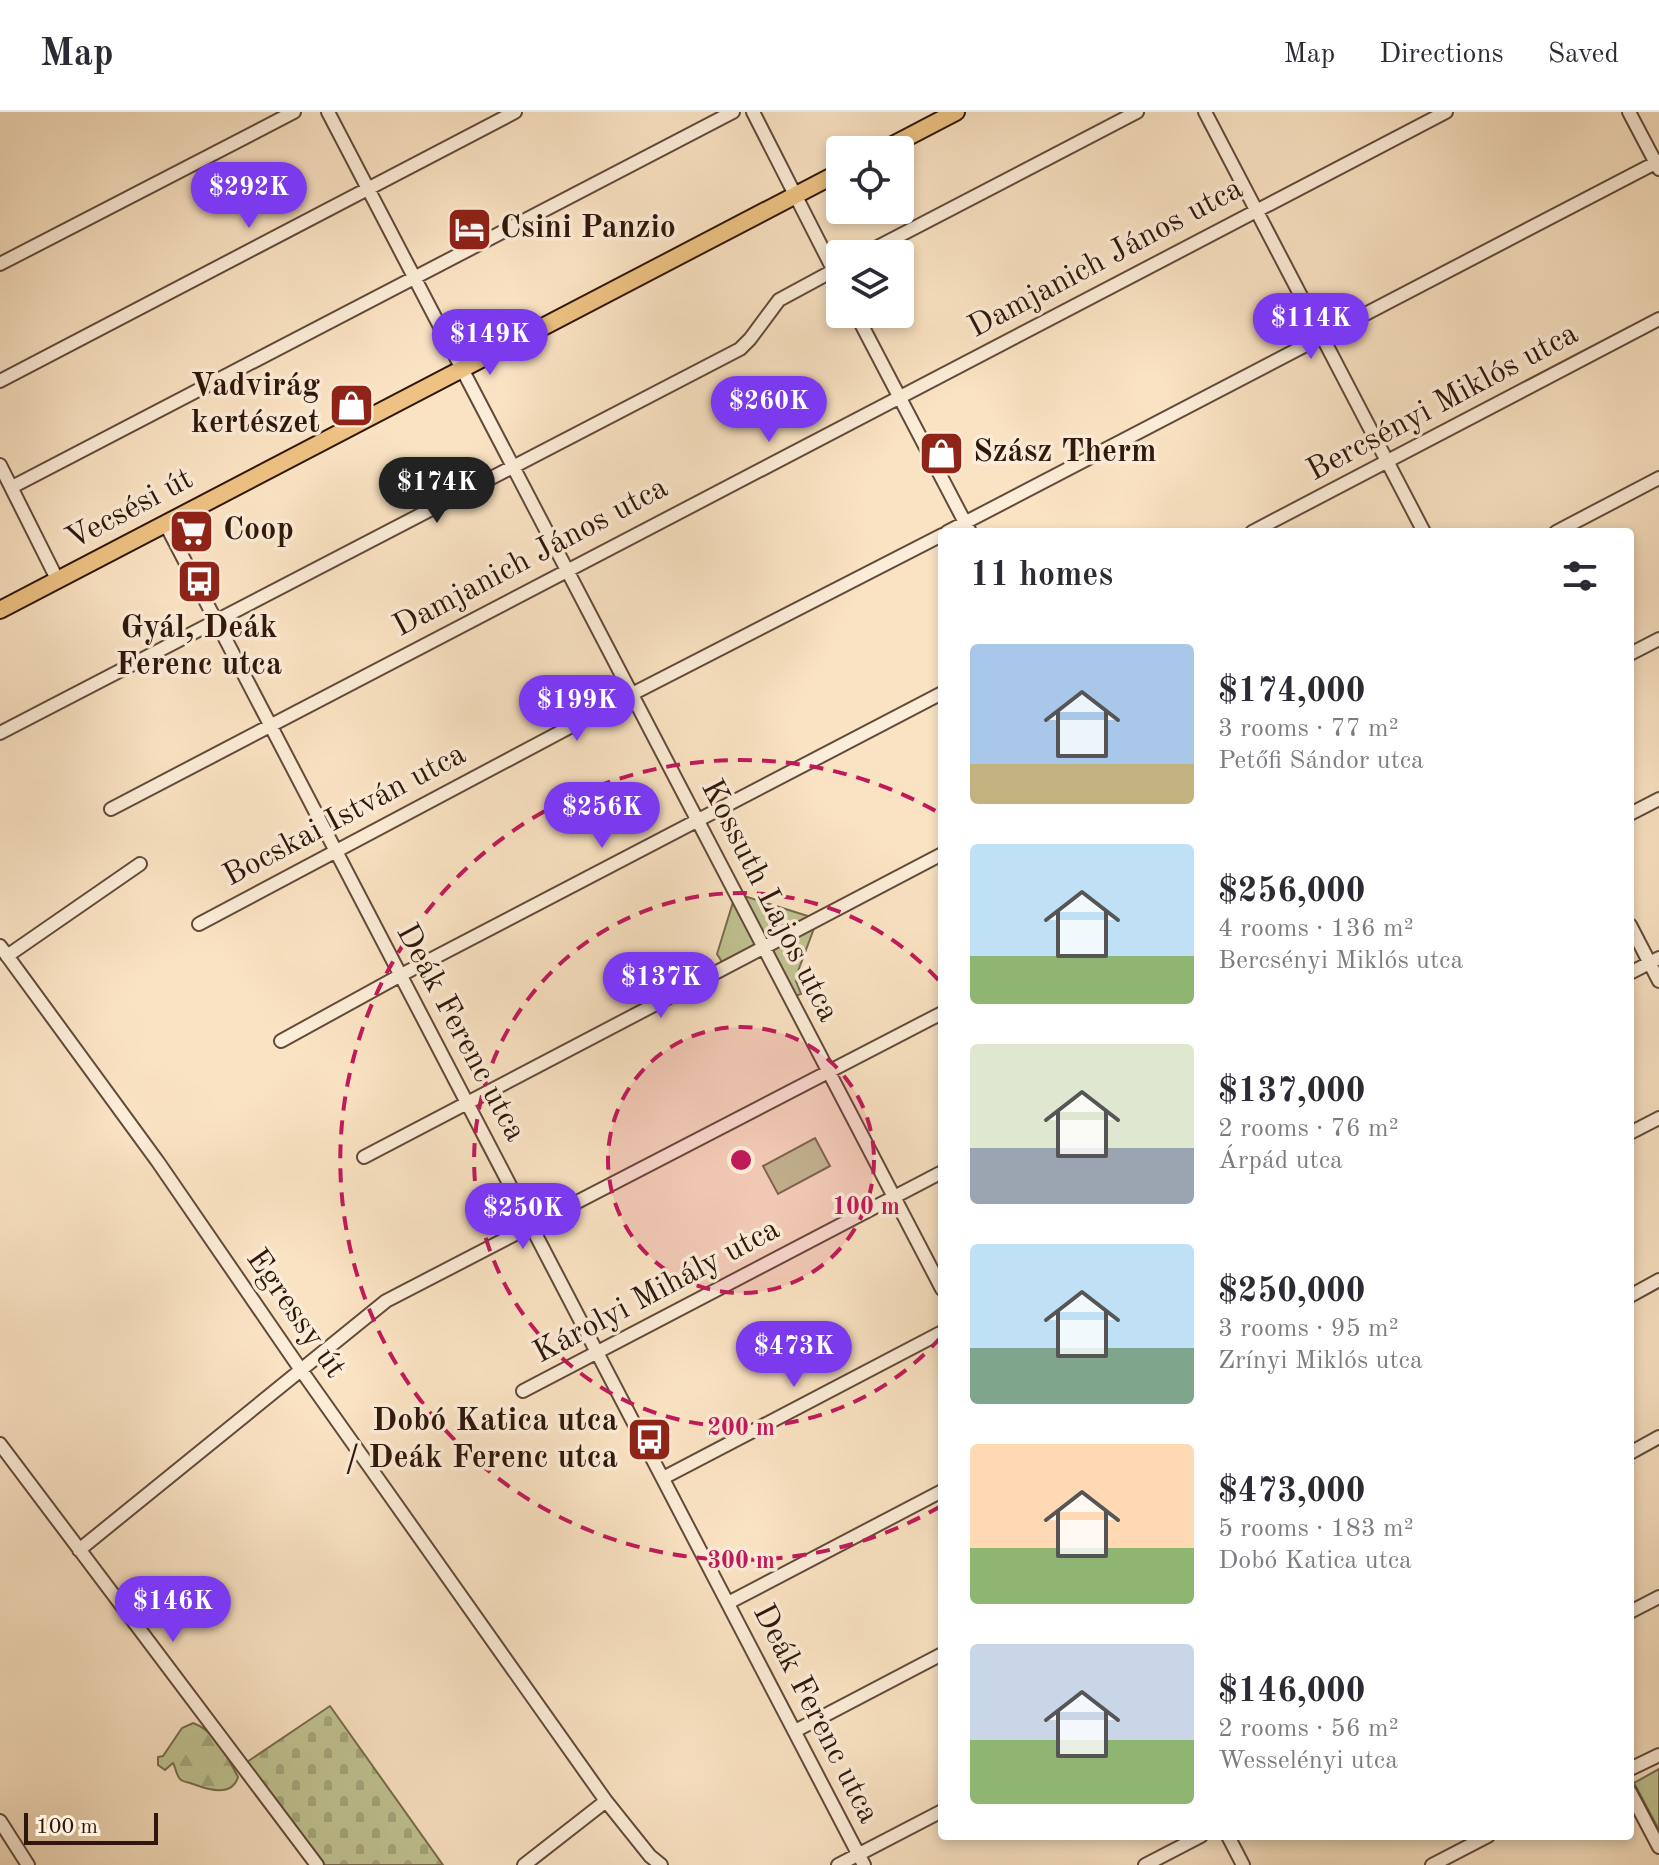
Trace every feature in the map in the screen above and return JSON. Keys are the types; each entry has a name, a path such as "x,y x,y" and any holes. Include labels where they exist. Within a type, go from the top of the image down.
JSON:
{"main road":[{"path":"910,136 956,112"},
{"name":"Vecsési út","path":"0,610 826,179"}],"street":[{"path":"0,264 294,112"},
{"name":"Kossuth Lajos utca","path":"328,112 938,1281"},
{"path":"0,381 515,112"},
{"path":"12,487 733,112"},
{"path":"753,112 826,248"},
{"path":"891,240 1137,112"},
{"path":"1205,112 1422,528"},
{"name":"Damjanich János utca","path":"111,809 1446,112"},
{"path":"1629,112 1658,164"},
{"name":"Bocskai István utca","path":"968,527 1322,335 1658,164"},
{"path":"0,733 740,349 779,300 826,274"},
{"name":"Bercsényi Miklós utca","path":"1260,528 1659,319"},
{"path":"863,328 968,527"},
{"path":"0,465 57,579"},
{"path":"1564,528 1659,478"},
{"name":"Deák Ferenc utca","path":"165,523 861,1860"},
{"name":"Bocskai István utca","path":"199,924 632,694 938,537"},
{"path":"1634,652 1659,639"},
{"path":"281,1041 401,975 938,695"},
{"path":"1634,812 1659,799"},
{"path":"364,1157 938,856"},
{"path":"4,951 140,864"},
{"path":"1634,931 1654,960 1659,981"},
{"name":"Egressy út","path":"4,951 158,1162 606,1801 650,1856 661,1865"},
{"path":"1634,971 1654,960"},
{"path":"79,1550 386,1301 938,1015"},
{"path":"1634,1131 1659,1118"},
{"name":"Károlyi Mihály utca","path":"523,1391 938,1174"},
{"path":"1634,1294 1659,1280"},
{"path":"663,1478 938,1334"},
{"path":"1634,1451 1659,1437"},
{"path":"0,1444 317,1865"},
{"path":"728,1603 938,1493"},
{"path":"1634,1610 1659,1597"},
{"path":"795,1731 938,1656"},
{"path":"1634,1767 1659,1755"},
{"path":"1634,1800 1659,1847"},
{"path":"524,1865 606,1801"},
{"path":"838,1865 861,1860 938,1813"},
{"path":"0,1821 28,1865"},
{"path":"1145,1865 1193,1840"},
{"path":"1230,1840 1243,1865"},
{"path":"1432,1865 1480,1840"}],"green space":[{"path":"741,895 811,917 770,939 764,937"},
{"path":"734,899 755,940 754,945 722,962 717,954"},
{"path":"816,923 797,974 801,994 795,996 772,953 774,947"},
{"path":"815,1138 830,1166 778,1194 763,1166"},
{"path":"330,1706 443,1865 320,1865 244,1764"},
{"path":"193,1723 208,1732 225,1753 238,1777 231,1787 213,1790 199,1786 181,1780 173,1763 165,1770 158,1765 158,1757 163,1756 182,1728"},
{"path":"1659,1769 1659,1830 1634,1783"}],"place":[{"name":"Csini Panzio","path":"469,229"},
{"name":"Vadvirág kertészet","path":"351,405"},
{"name":"Szász Therm","path":"942,453"},
{"name":"Coop","path":"192,531"},
{"name":"Gyál, Deák Ferenc utca","path":"199,582"},
{"name":"Dobó Katica utca / Deák Ferenc utca","path":"649,1440"}]}
